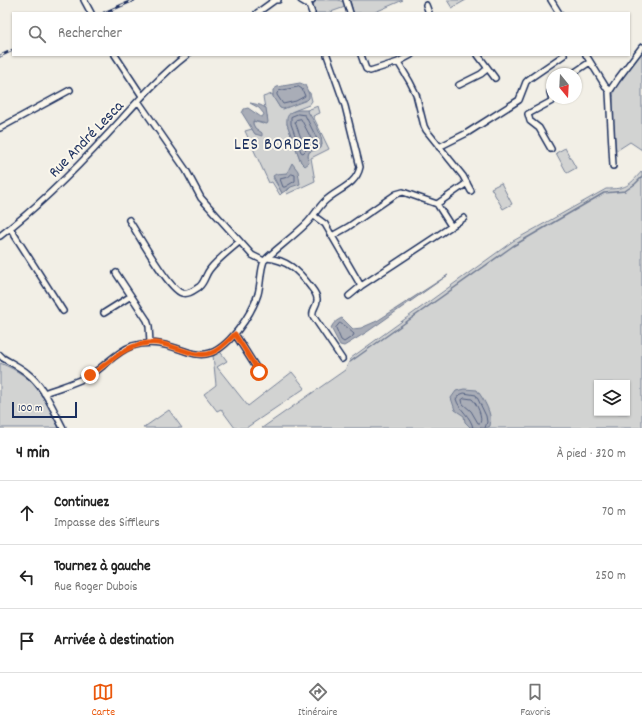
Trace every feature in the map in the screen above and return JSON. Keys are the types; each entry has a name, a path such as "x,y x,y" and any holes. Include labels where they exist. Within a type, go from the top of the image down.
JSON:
{"street":[{"path":"84,0 90,12"},
{"path":"258,12 276,0"},
{"path":"301,0 304,2 310,1 312,12"},
{"path":"346,0 350,12"},
{"path":"551,0 558,12"},
{"path":"426,5 429,12"},
{"path":"609,92 616,80 642,47"},
{"path":"116,56 140,99 186,170 201,198 252,256 266,260 282,261 291,265 304,277 315,292 317,303 312,311 313,316 342,359"},
{"name":"Rue André Lesca","path":"0,236 68,177 140,99 186,56"},
{"path":"44,393 90,375 124,350 132,346 150,343 167,344 195,354 206,354 218,349 235,334 250,314 260,284 262,266 266,260 314,216 324,202 356,179 360,167 346,106 327,56"},
{"path":"361,56 366,69 370,71 398,62 409,56"},
{"path":"479,56 495,78"},
{"path":"439,147 467,133 519,100 526,82 563,56"},
{"path":"587,56 609,92 613,166"},
{"path":"398,62 416,94 424,126 467,183 471,191"},
{"path":"581,68 590,62"},
{"path":"459,85 481,74 487,69"},
{"path":"0,128 70,90"},
{"path":"546,104 528,114 530,121 539,128 551,149"},
{"path":"436,204 467,183"},
{"path":"332,236 348,227 396,194 404,192 436,204 451,226"},
{"path":"314,216 325,224 361,286"},
{"path":"349,296 361,286 464,218"},
{"path":"129,220 174,288 182,293 191,292 200,286 205,280 210,269 239,242"},
{"path":"10,228 63,311"},
{"path":"116,273 147,320 149,326 150,343"},
{"path":"104,313 131,296"},
{"path":"235,334 259,372"},
{"path":"0,355 28,373 37,383 63,428"}],"shaded area":[{"path":"317,0 338,0 344,2 345,7 331,12 315,12 313,8 314,2"},
{"path":"350,0 403,0 375,12 353,12"},
{"path":"447,0 466,0 452,8"},
{"path":"642,51 642,150 630,142 616,151 613,110 615,89 627,69"},
{"path":"307,91 310,93 312,101 309,105 291,112 287,124 301,162 309,160 309,152 322,145 321,138 307,110 318,106 320,113 313,116 329,149 311,158 315,181 287,194 286,192 291,187 290,169 287,173 273,178 282,193 280,195 272,182 269,183 245,131 252,129 255,134 262,133 255,128 253,121 263,124 267,119 263,97 272,94 280,108 309,94"},
{"path":"565,148 576,168 567,173 556,153"},
{"path":"642,171 642,428 262,428 345,370 351,358 513,241 606,189 627,186"},
{"path":"501,183 512,204 503,209 491,188"},
{"path":"219,350 227,361 217,367 248,406 292,372 305,388 246,428 235,428 221,409 217,411 204,394 216,385 213,355"},
{"path":"0,363 30,381 43,397 59,428 0,428"},
{"path":"169,410 182,428 143,428"}],"water":[{"path":"300,83 305,85 309,98 283,109 280,108 273,97 273,90 277,87"},
{"path":"250,103 266,108 267,124 253,121 255,128 262,133 262,136 255,134 242,113 244,109 248,108 261,117 263,116 264,114 259,108"},
{"path":"297,110 307,110 318,129 322,144 321,148 309,152 309,163 305,166 301,162 287,124 287,118 289,115"},
{"path":"292,163 298,171 300,184 291,187 282,193 273,176 276,174 287,173"},
{"path":"448,275 367,332 344,346 340,345 331,328 337,321 342,318 353,329 361,328 377,321"},
{"path":"464,389 477,390 489,412 491,421 490,426 486,428 470,427 465,422 464,416 455,410 451,398 456,391"}],"waterway":[{"path":"350,362 513,246 604,193 625,191 642,177"}],"railway":[{"path":"106,12 134,0"},
{"path":"0,56 12,50"}],"district":[{"name":"LES BORDES","path":"277,143"}],"route":[{"path":"90,375 124,350 132,346 150,343 167,344 195,354 206,354 218,349 235,334 259,372"}]}
